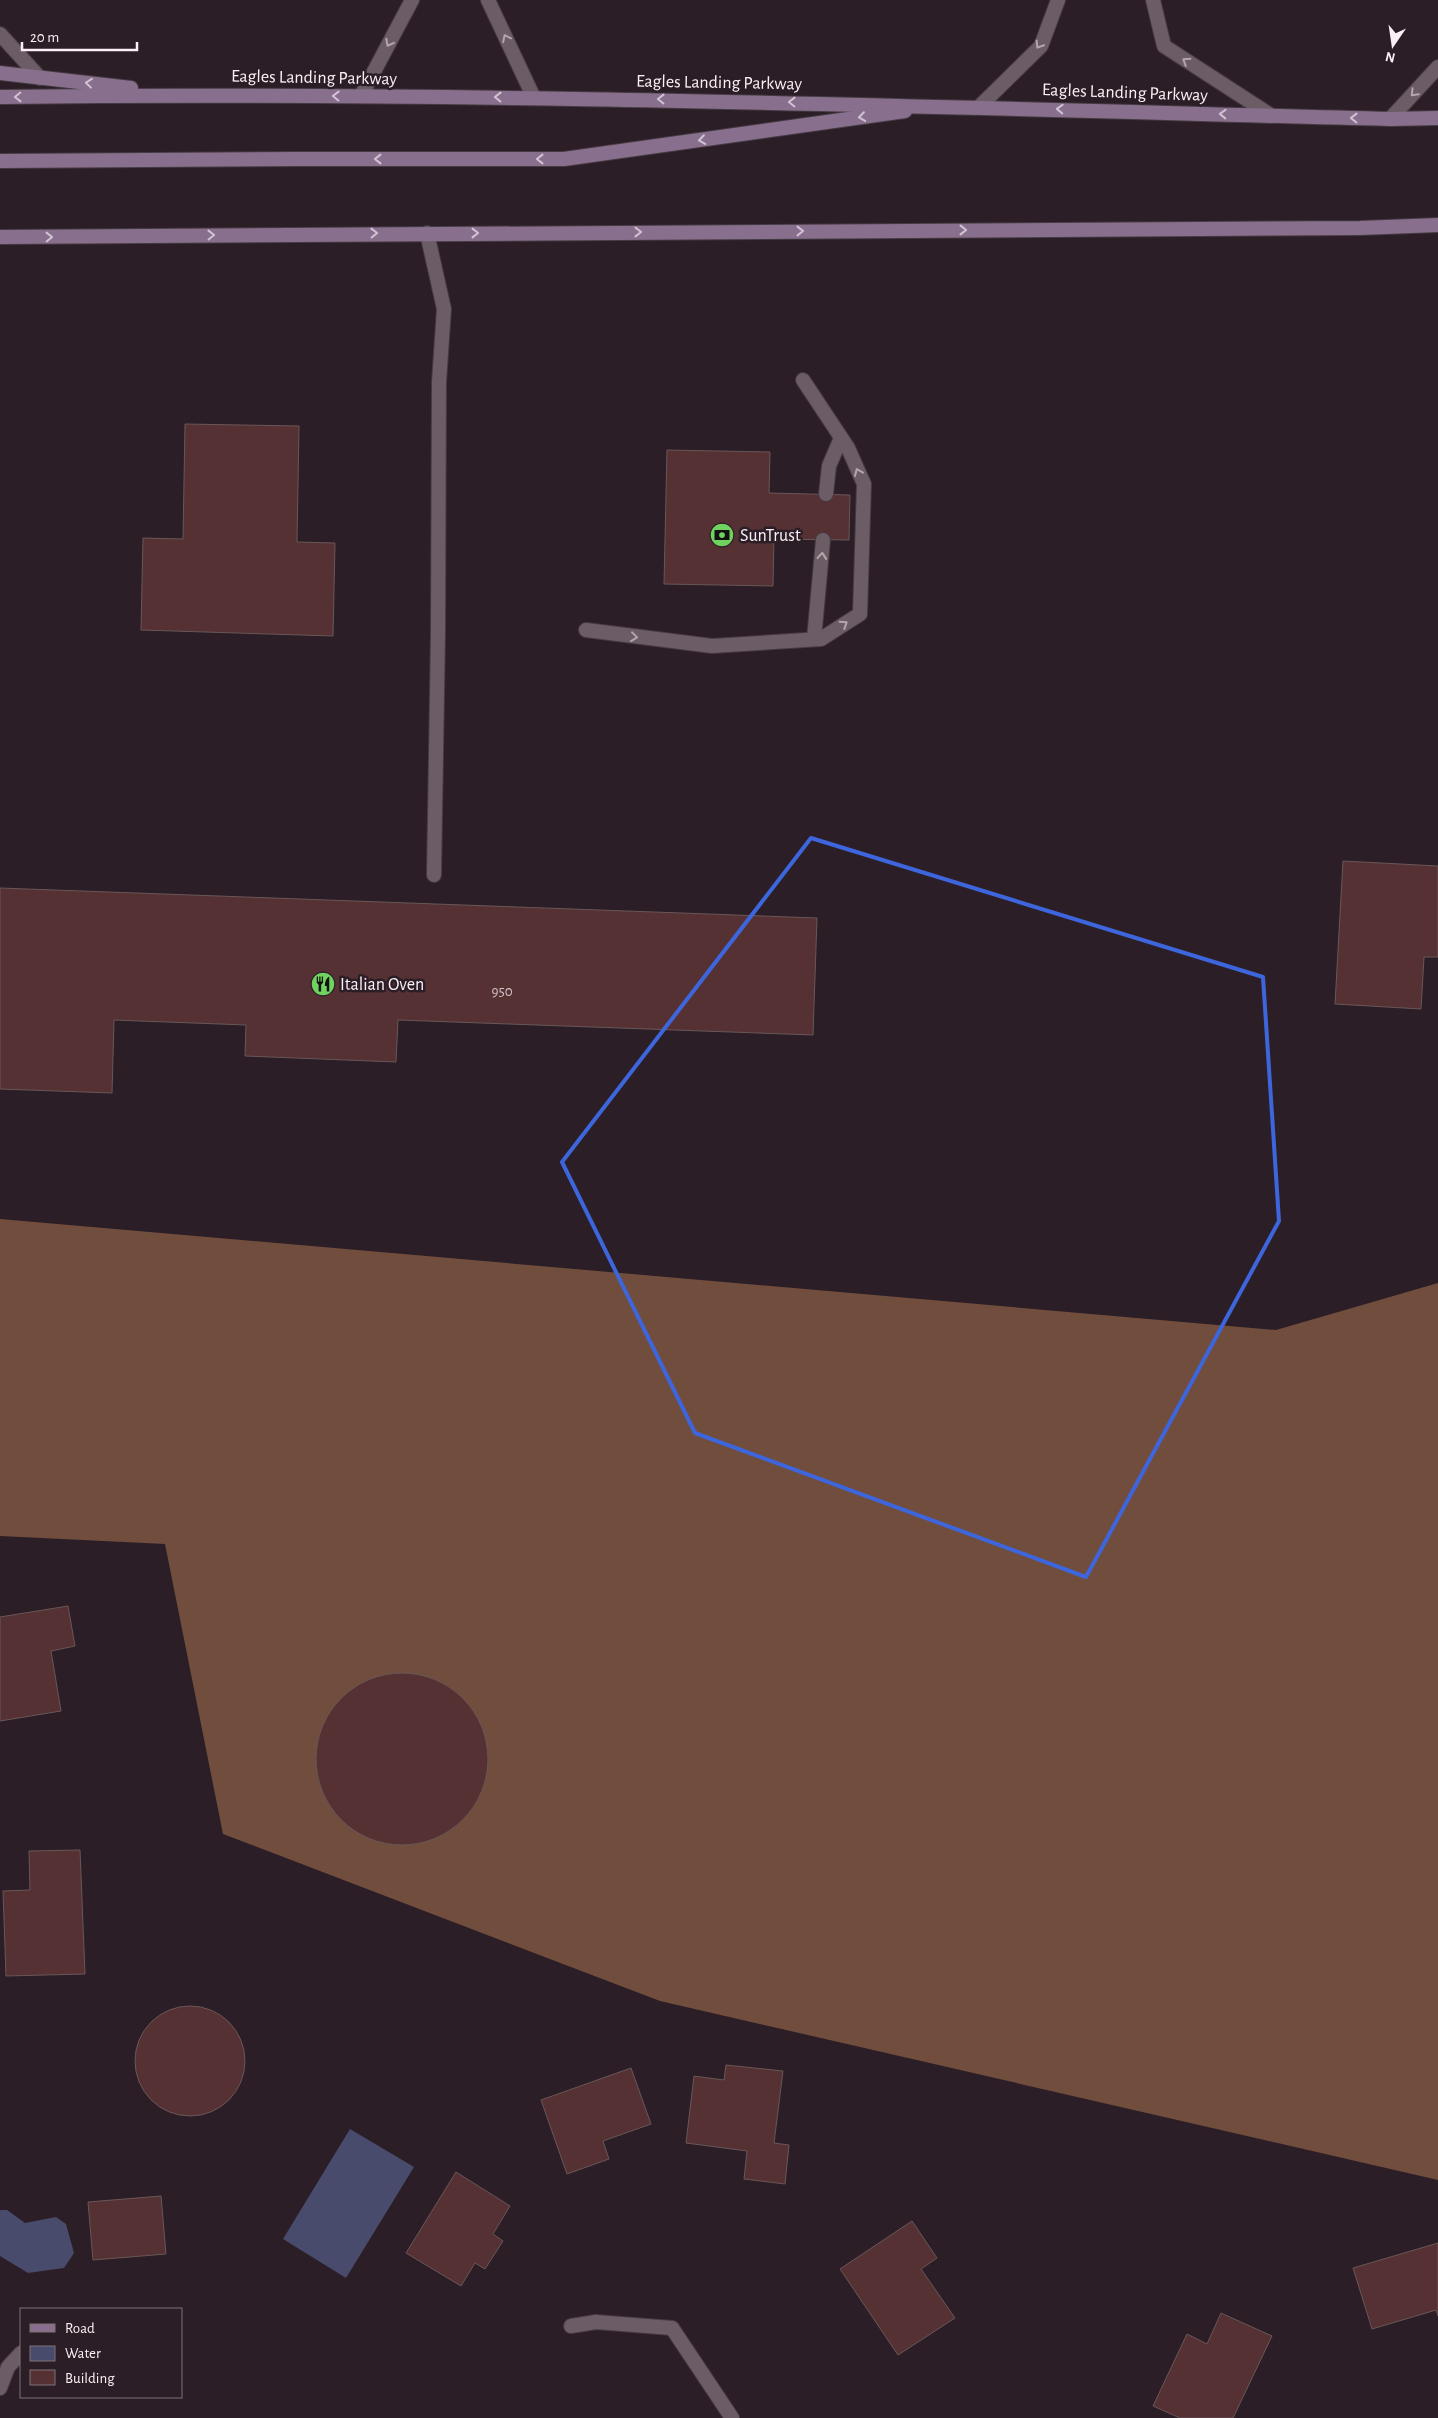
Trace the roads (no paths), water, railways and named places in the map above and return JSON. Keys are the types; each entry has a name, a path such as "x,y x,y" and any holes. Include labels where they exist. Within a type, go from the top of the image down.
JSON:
{"main road":[{"path":"0,73 189,94"},
{"name":"Eagles Landing Parkway","path":"0,97 189,94 534,98 980,106 1390,119 1438,118"},
{"path":"0,162 290,159 564,160 945,106"},
{"path":"0,237 1360,228 1438,225"},
{"path":"0,246 25,237"}],"street":[{"path":"361,96 412,0"},
{"path":"488,0 534,98"},
{"path":"980,106 1041,46 1058,0"},
{"path":"1152,0 1164,46 1272,116"},
{"path":"0,34 40,78"},
{"path":"1390,119 1438,67"},
{"path":"426,233 444,309 439,382 438,633 434,875"},
{"path":"586,630 712,646 821,639 860,614 864,484 848,448 803,380"},
{"path":"826,494 829,466 841,438"},
{"path":"814,639 823,540"},
{"path":"571,2326 596,2322 672,2328 732,2418"},
{"path":"0,2388 8,2368 20,2354"}],"water":[{"path":"350,2129 414,2167 346,2278 283,2239"},
{"path":"0,2210 7,2210 25,2223 56,2217 66,2224 74,2253 64,2268 28,2273 0,2256"}],"place":[{"name":"SunTrust","path":"722,535"},
{"name":"Italian Oven","path":"323,984"}]}
